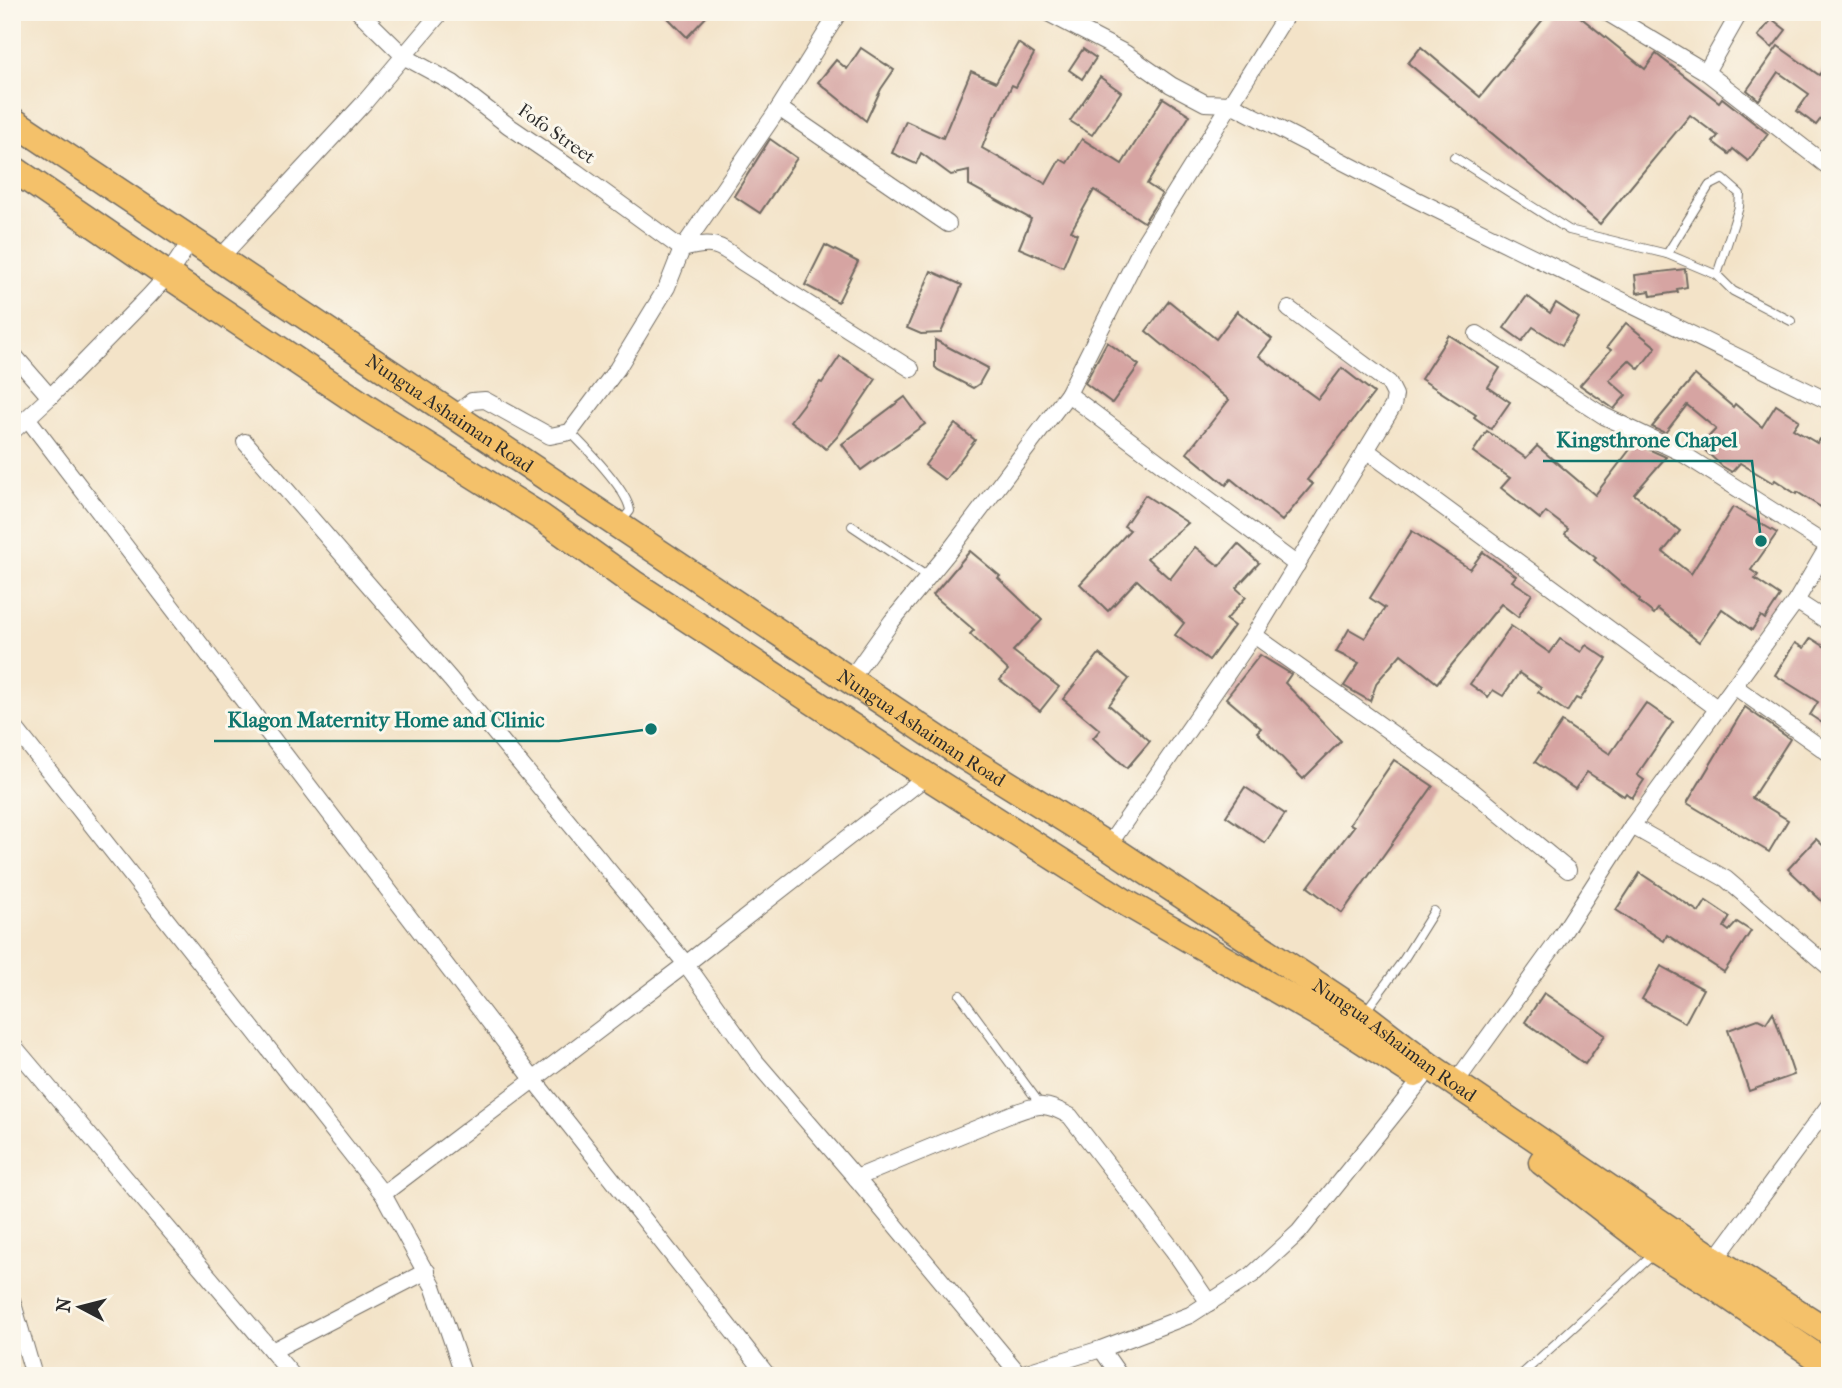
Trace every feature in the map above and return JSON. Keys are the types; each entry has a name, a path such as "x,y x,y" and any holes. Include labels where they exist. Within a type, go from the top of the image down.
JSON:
{"main road":[{"name":"Nungua Ashaiman Road","path":"12,120 965,757 1108,846 1363,1015 1425,1072 1657,1251 1718,1289 1830,1366"},
{"name":"Nungua Ashaiman Road","path":"12,167 370,410 541,517 633,583 927,776 1123,901 1350,1032 1425,1072 1455,1083 1715,1260 1830,1333"}],"street":[{"name":"Fofo Street","path":"359,12 405,57 453,83 509,127 682,249"},
{"path":"220,258 364,103 441,12"},
{"path":"455,415 472,401 485,400 550,436 570,432 617,369 667,287 682,249 779,108 839,12"},
{"path":"1046,12 1125,53 1171,85 1205,103 1231,104 1417,200 1830,402"},
{"path":"846,675 857,670 891,621 928,577 1068,394 1145,242 1288,12"},
{"path":"1606,12 1706,72 1830,168"},
{"path":"1706,72 1740,12"},
{"path":"779,108 948,224"},
{"path":"12,432 50,397 168,275 191,239"},
{"path":"682,249 704,243 721,245 743,262 911,369"},
{"path":"1108,846 1254,635 1393,406 1395,395 1389,383 1289,309"},
{"path":"1455,1083 1557,942 1632,827 1796,601 1829,545 1680,452 1604,415 1478,334"},
{"path":"12,354 50,397"},
{"path":"1068,394 1297,565"},
{"path":"27,419 533,1079 768,1376"},
{"path":"245,442 451,681 686,964 756,1062 856,1178 1016,1375 1101,1349 1190,1315 1252,1275 1299,1232 1425,1072"},
{"path":"1366,450 1718,709"},
{"path":"1796,601 1830,623"},
{"path":"1254,635 1470,789 1568,870"},
{"path":"1734,686 1830,754"},
{"path":"12,724 383,1194 427,1271 464,1376"},
{"path":"383,1194 686,964 927,776"},
{"path":"1632,827 1726,879 1830,968"},
{"path":"12,1044 293,1376"},
{"path":"856,1178 1014,1113 1040,1104 1052,1106 1070,1116 1209,1303"},
{"path":"1715,1260 1830,1104"},
{"path":"272,1351 427,1271"},
{"path":"12,1300 34,1376"},
{"path":"1101,1349 1120,1376"}],"lane":[{"path":"1454,157 1569,230 1667,254 1717,275 1733,291 1791,321"},
{"path":"1667,254 1709,186 1723,180 1740,194 1739,206 1717,275"},
{"path":"570,432 589,451 628,500 629,510 618,525"},
{"path":"852,526 928,577"},
{"path":"1363,1015 1404,959 1434,911"},
{"path":"960,995 1040,1104"},
{"path":"1520,1376 1657,1251"}],"building":[{"path":"662,12 711,12 687,37"},
{"path":"1549,12 1574,12 1645,69 1656,54 1719,102 1722,98 1768,134 1748,161 1733,149 1729,154 1713,142 1718,136 1690,115 1600,224 1408,63 1421,47 1480,97"},
{"path":"1772,19 1786,30 1772,48 1758,36"},
{"path":"1018,43 1034,54 1016,87 1012,85 995,115 982,148 1046,184 1060,159 1067,163 1082,139 1122,164 1163,98 1190,115 1147,184 1162,194 1144,222 1094,190 1071,231 1077,234 1063,267 1019,248 1031,219 969,185 969,171 951,175 921,153 916,164 892,153 906,121 943,138 971,71 996,82"},
{"path":"1778,46 1819,75 1830,59 1830,107 1816,125 1797,111 1809,94 1778,72 1759,100 1747,90"},
{"path":"861,48 894,70 881,89 866,121 818,82 836,60 847,69"},
{"path":"1083,49 1096,58 1082,79 1069,70"},
{"path":"1100,77 1121,92 1092,135 1070,121"},
{"path":"770,139 797,158 760,213 734,196"},
{"path":"825,245 858,262 838,302 805,285"},
{"path":"1685,269 1687,287 1677,289 1678,292 1651,296 1650,291 1637,293 1635,275"},
{"path":"931,271 962,285 941,333 921,334 907,328"},
{"path":"1527,296 1550,313 1556,303 1579,318 1562,345 1533,327 1522,341 1504,328"},
{"path":"1169,301 1216,339 1237,311 1272,339 1259,356 1318,399 1342,368 1374,393 1307,480 1313,484 1282,521 1231,479 1226,485 1187,453 1229,400 1146,331"},
{"path":"1626,323 1656,347 1639,369 1629,360 1609,380 1626,395 1614,409 1580,385 1611,350 1607,347"},
{"path":"1449,335 1500,368 1488,387 1510,402 1491,429 1474,417 1476,415 1421,379"},
{"path":"935,340 988,368 979,384 973,388 935,367"},
{"path":"1107,342 1139,365 1112,403 1085,383"},
{"path":"840,356 876,379 826,449 790,421 820,382 822,383"},
{"path":"1695,375 1762,427 1776,405 1799,420 1793,429 1817,443 1819,439 1830,446 1830,513 1797,492 1796,494 1775,480 1773,483 1740,463 1732,472 1722,466 1700,446 1716,429 1687,405 1665,433 1652,427"},
{"path":"905,397 925,424 861,470 842,444"},
{"path":"955,424 975,440 945,480 925,465"},
{"path":"1487,431 1526,458 1537,446 1595,495 1635,443 1666,457 1634,494 1680,531 1663,552 1691,574 1733,507 1777,533 1751,570 1758,575 1755,579 1780,596 1765,619 1761,616 1752,630 1722,609 1699,642 1658,609 1654,614 1639,602 1640,600 1594,560 1596,558 1565,534 1568,529 1546,512 1540,519 1501,488 1510,478 1473,452"},
{"path":"1145,495 1188,523 1147,558 1170,579 1195,547 1219,566 1238,544 1259,563 1236,588 1246,597 1226,620 1234,626 1209,660 1175,635 1184,623 1137,580 1108,611 1080,584 1130,530 1124,526"},
{"path":"1412,531 1470,569 1483,552 1516,576 1512,581 1532,594 1518,617 1501,604 1437,683 1401,654 1377,682 1370,701 1344,686 1359,663 1336,652 1349,629 1365,638 1385,608 1370,598"},
{"path":"970,551 1000,576 998,578 1042,620 1013,651 1059,687 1040,711 1000,680 1008,670 970,634 974,630 933,595"},
{"path":"1511,626 1550,653 1560,639 1581,652 1586,645 1607,659 1580,700 1576,698 1567,712 1538,692 1541,688 1519,673 1503,696 1493,690 1488,697 1470,684"},
{"path":"1811,638 1830,650 1830,728 1810,715 1818,702 1775,675 1795,643 1804,648"},
{"path":"1099,654 1129,679 1109,705 1150,741 1127,768 1093,738 1100,730 1063,699"},
{"path":"1260,655 1291,674 1285,683 1341,741 1303,779 1257,732 1261,728 1226,698"},
{"path":"1646,703 1673,722 1637,775 1644,780 1632,798 1626,793 1624,796 1587,772 1575,789 1535,762 1562,722 1610,754"},
{"path":"1745,707 1790,739 1752,798 1788,820 1769,852 1687,803"},
{"path":"1394,760 1433,786 1342,913 1308,887 1354,826 1350,824"},
{"path":"1245,787 1285,814 1265,843 1226,816"},
{"path":"1816,839 1830,852 1830,909 1788,869"},
{"path":"1640,873 1699,912 1706,901 1730,917 1724,927 1729,931 1737,922 1751,931 1724,972 1667,935 1664,941 1616,910"},
{"path":"1661,966 1703,989 1685,1023 1642,999"},
{"path":"1544,993 1605,1035 1585,1064 1525,1022"},
{"path":"1773,1012 1794,1075 1749,1091 1728,1030 1758,1019 1766,1023"}],"place":[{"name":"Kingsthrone Chapel","path":"1761,541"},
{"name":"Klagon Maternity Home and Clinic","path":"651,729"}]}
